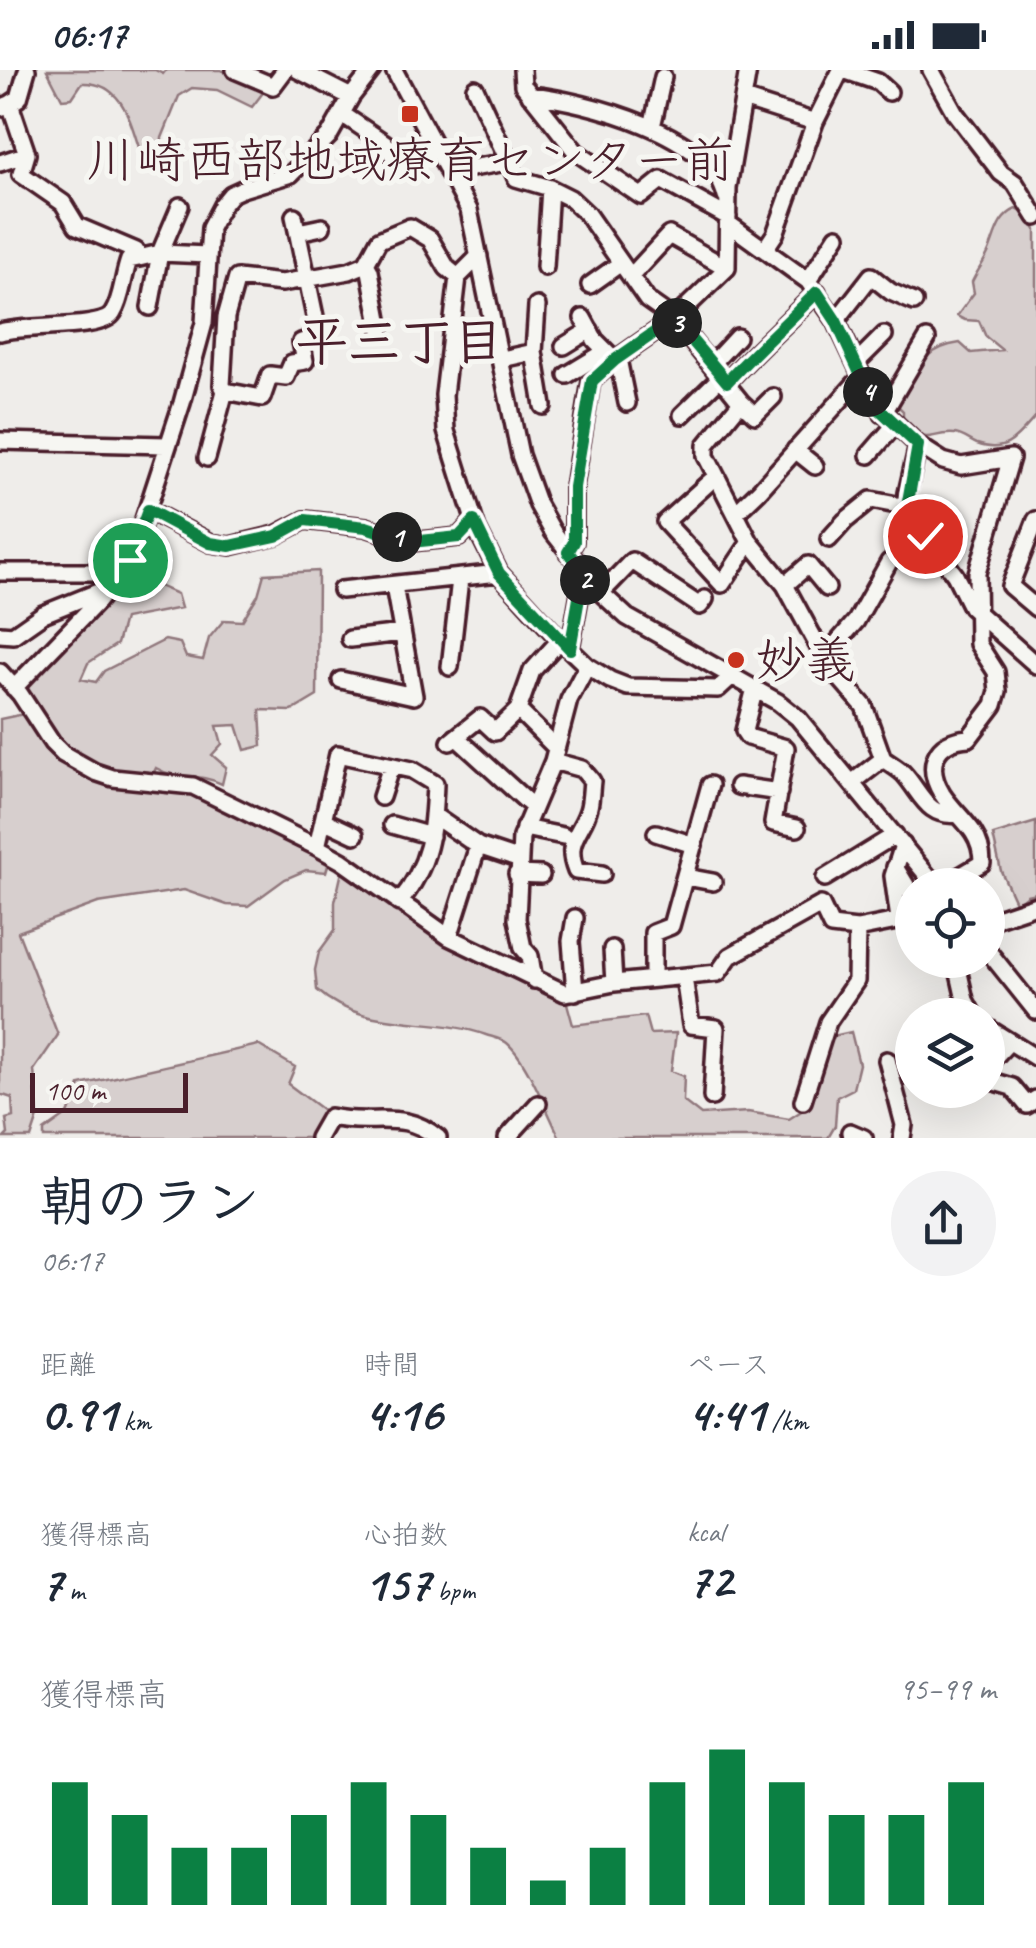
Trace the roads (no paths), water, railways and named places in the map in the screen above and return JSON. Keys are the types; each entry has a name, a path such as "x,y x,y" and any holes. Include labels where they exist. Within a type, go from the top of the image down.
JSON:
{"street":[{"path":"27,70 19,98 5,106 27,154 21,174 63,203 77,226 116,240 136,251 139,258"},
{"path":"235,70 273,86 285,70"},
{"path":"298,70 351,97"},
{"path":"14,688 130,560 204,323 210,228 231,194 291,174 329,136 372,70"},
{"path":"394,70 466,202 527,477 538,505 568,552 601,593 627,617 755,688 798,718 921,868"},
{"path":"522,70 524,86 576,152 641,196 660,180 728,214 812,287 836,321 858,370 888,420 918,445 943,461 961,466 1011,458 978,559 978,644 996,672 998,691 994,705 968,738 952,739 941,746 934,758 939,788 976,835 982,862 973,868"},
{"path":"566,375 613,357 674,319 727,268 728,214 748,70"},
{"path":"932,70 955,113 1000,173 1015,183 1036,217"},
{"path":"765,249 775,234 814,122 840,72 878,82 889,92"},
{"path":"652,127 663,76"},
{"path":"475,88 516,178 570,198 586,214 647,300 674,319 755,415 772,396"},
{"path":"530,95 565,101 652,127 709,168 724,188 728,214"},
{"path":"743,99 814,122"},
{"path":"342,114 385,143 398,164 436,148"},
{"path":"0,163 27,154"},
{"path":"448,172 507,162"},
{"path":"545,266 550,188"},
{"path":"150,307 160,253 180,206"},
{"path":"225,391 262,398 270,375 286,377 292,363 306,361 300,342 319,336 296,224 322,227"},
{"path":"207,458 225,391 222,385 226,317 237,278 282,284 349,271 366,264 378,240 410,227 430,239 447,268 458,277"},
{"path":"590,285 626,269 668,235 727,268"},
{"path":"682,415 720,374 784,327 812,287 836,236"},
{"path":"0,332 36,325 52,328 103,323 113,314 129,260 160,253 208,255"},
{"path":"479,256 458,277 444,396 446,431 474,521 499,573 587,666 610,680 628,687 718,689 731,677"},
{"path":"263,263 263,281"},
{"path":"366,264 382,330"},
{"path":"836,321 871,276 914,302"},
{"path":"206,280 214,288 216,303 226,317"},
{"path":"537,306 534,352 543,406"},
{"path":"564,346 587,324 613,357 626,402"},
{"path":"736,513 795,450 884,336"},
{"path":"720,374 738,337"},
{"path":"870,456 927,339"},
{"path":"502,359 534,352"},
{"path":"568,552 574,542 574,487 586,397 592,381 613,357"},
{"path":"741,402 706,445 714,478 750,542 785,585 824,658 864,706 882,759 904,774 931,809 940,814 958,814"},
{"path":"0,441 166,445"},
{"path":"918,445 907,507 976,612 1006,634 1036,665"},
{"path":"795,450 815,466"},
{"path":"714,478 664,522 722,584 750,542"},
{"path":"830,539 871,500 907,507"},
{"path":"842,502 856,512"},
{"path":"148,510 210,543 230,546 276,536 305,520 366,527 411,542 459,537 474,521"},
{"path":"1036,520 1010,586 1036,608"},
{"path":"601,593 632,561 700,606 705,600"},
{"path":"824,658 856,621 889,562"},
{"path":"785,585 808,564 827,588"},
{"path":"0,572 112,572 113,583"},
{"path":"341,590 499,573"},
{"path":"533,807 453,740 480,718 495,732 518,710 532,671 565,644 587,576"},
{"path":"450,667 448,621 460,578"},
{"path":"0,634 13,635 42,614 113,583"},
{"path":"340,680 414,696 394,586"},
{"path":"350,639 402,633"},
{"path":"534,980 530,956 511,916 517,866 524,828 555,755 569,700 587,666"},
{"path":"0,672 63,754 113,778 193,786 317,846 449,937 565,993 614,983 718,973 730,956 822,906 830,926 857,929 895,921"},
{"path":"755,688 744,730 748,737 786,748 773,823 798,828"},
{"path":"518,710 555,755 582,768 592,781 589,808 574,834 572,862 576,870 602,874"},
{"path":"317,846 338,754 412,770 435,784 430,836 420,874 400,903"},
{"path":"852,782 882,759"},
{"path":"381,797 391,766"},
{"path":"653,978 654,933 672,926 710,785"},
{"path":"738,786 778,792"},
{"path":"433,815 478,846 542,875"},
{"path":"323,820 355,836"},
{"path":"392,825 430,836"},
{"path":"524,828 564,836"},
{"path":"656,833 694,844"},
{"path":"895,892 899,840"},
{"path":"825,879 899,840"},
{"path":"449,937 478,846"},
{"path":"366,877 376,862"},
{"path":"403,866 420,874"},
{"path":"686,876 714,882"},
{"path":"1005,915 1036,905"},
{"path":"575,918 571,942 576,992"},
{"path":"804,1101 828,1022 856,982 857,929"},
{"path":"490,958 495,941"},
{"path":"612,948 614,983"},
{"path":"1005,972 1036,1011"},
{"path":"684,977 691,1025 716,1028 712,1097"},
{"path":"1005,1040 1036,1058"},
{"path":"1005,1045 1008,1042"},
{"path":"886,1060 904,1125 902,1138"},
{"path":"1005,1086 1027,1105 1036,1099"},
{"path":"507,1138 538,1104"},
{"path":"318,1138 330,1117 354,1122 406,1118 438,1138"}],"place":[{"name":"川崎西部地域療育センター前","path":"410,114"},
{"name":"妙義","path":"736,660"}],"district":[{"name":"平三丁目","path":"400,342"}]}
